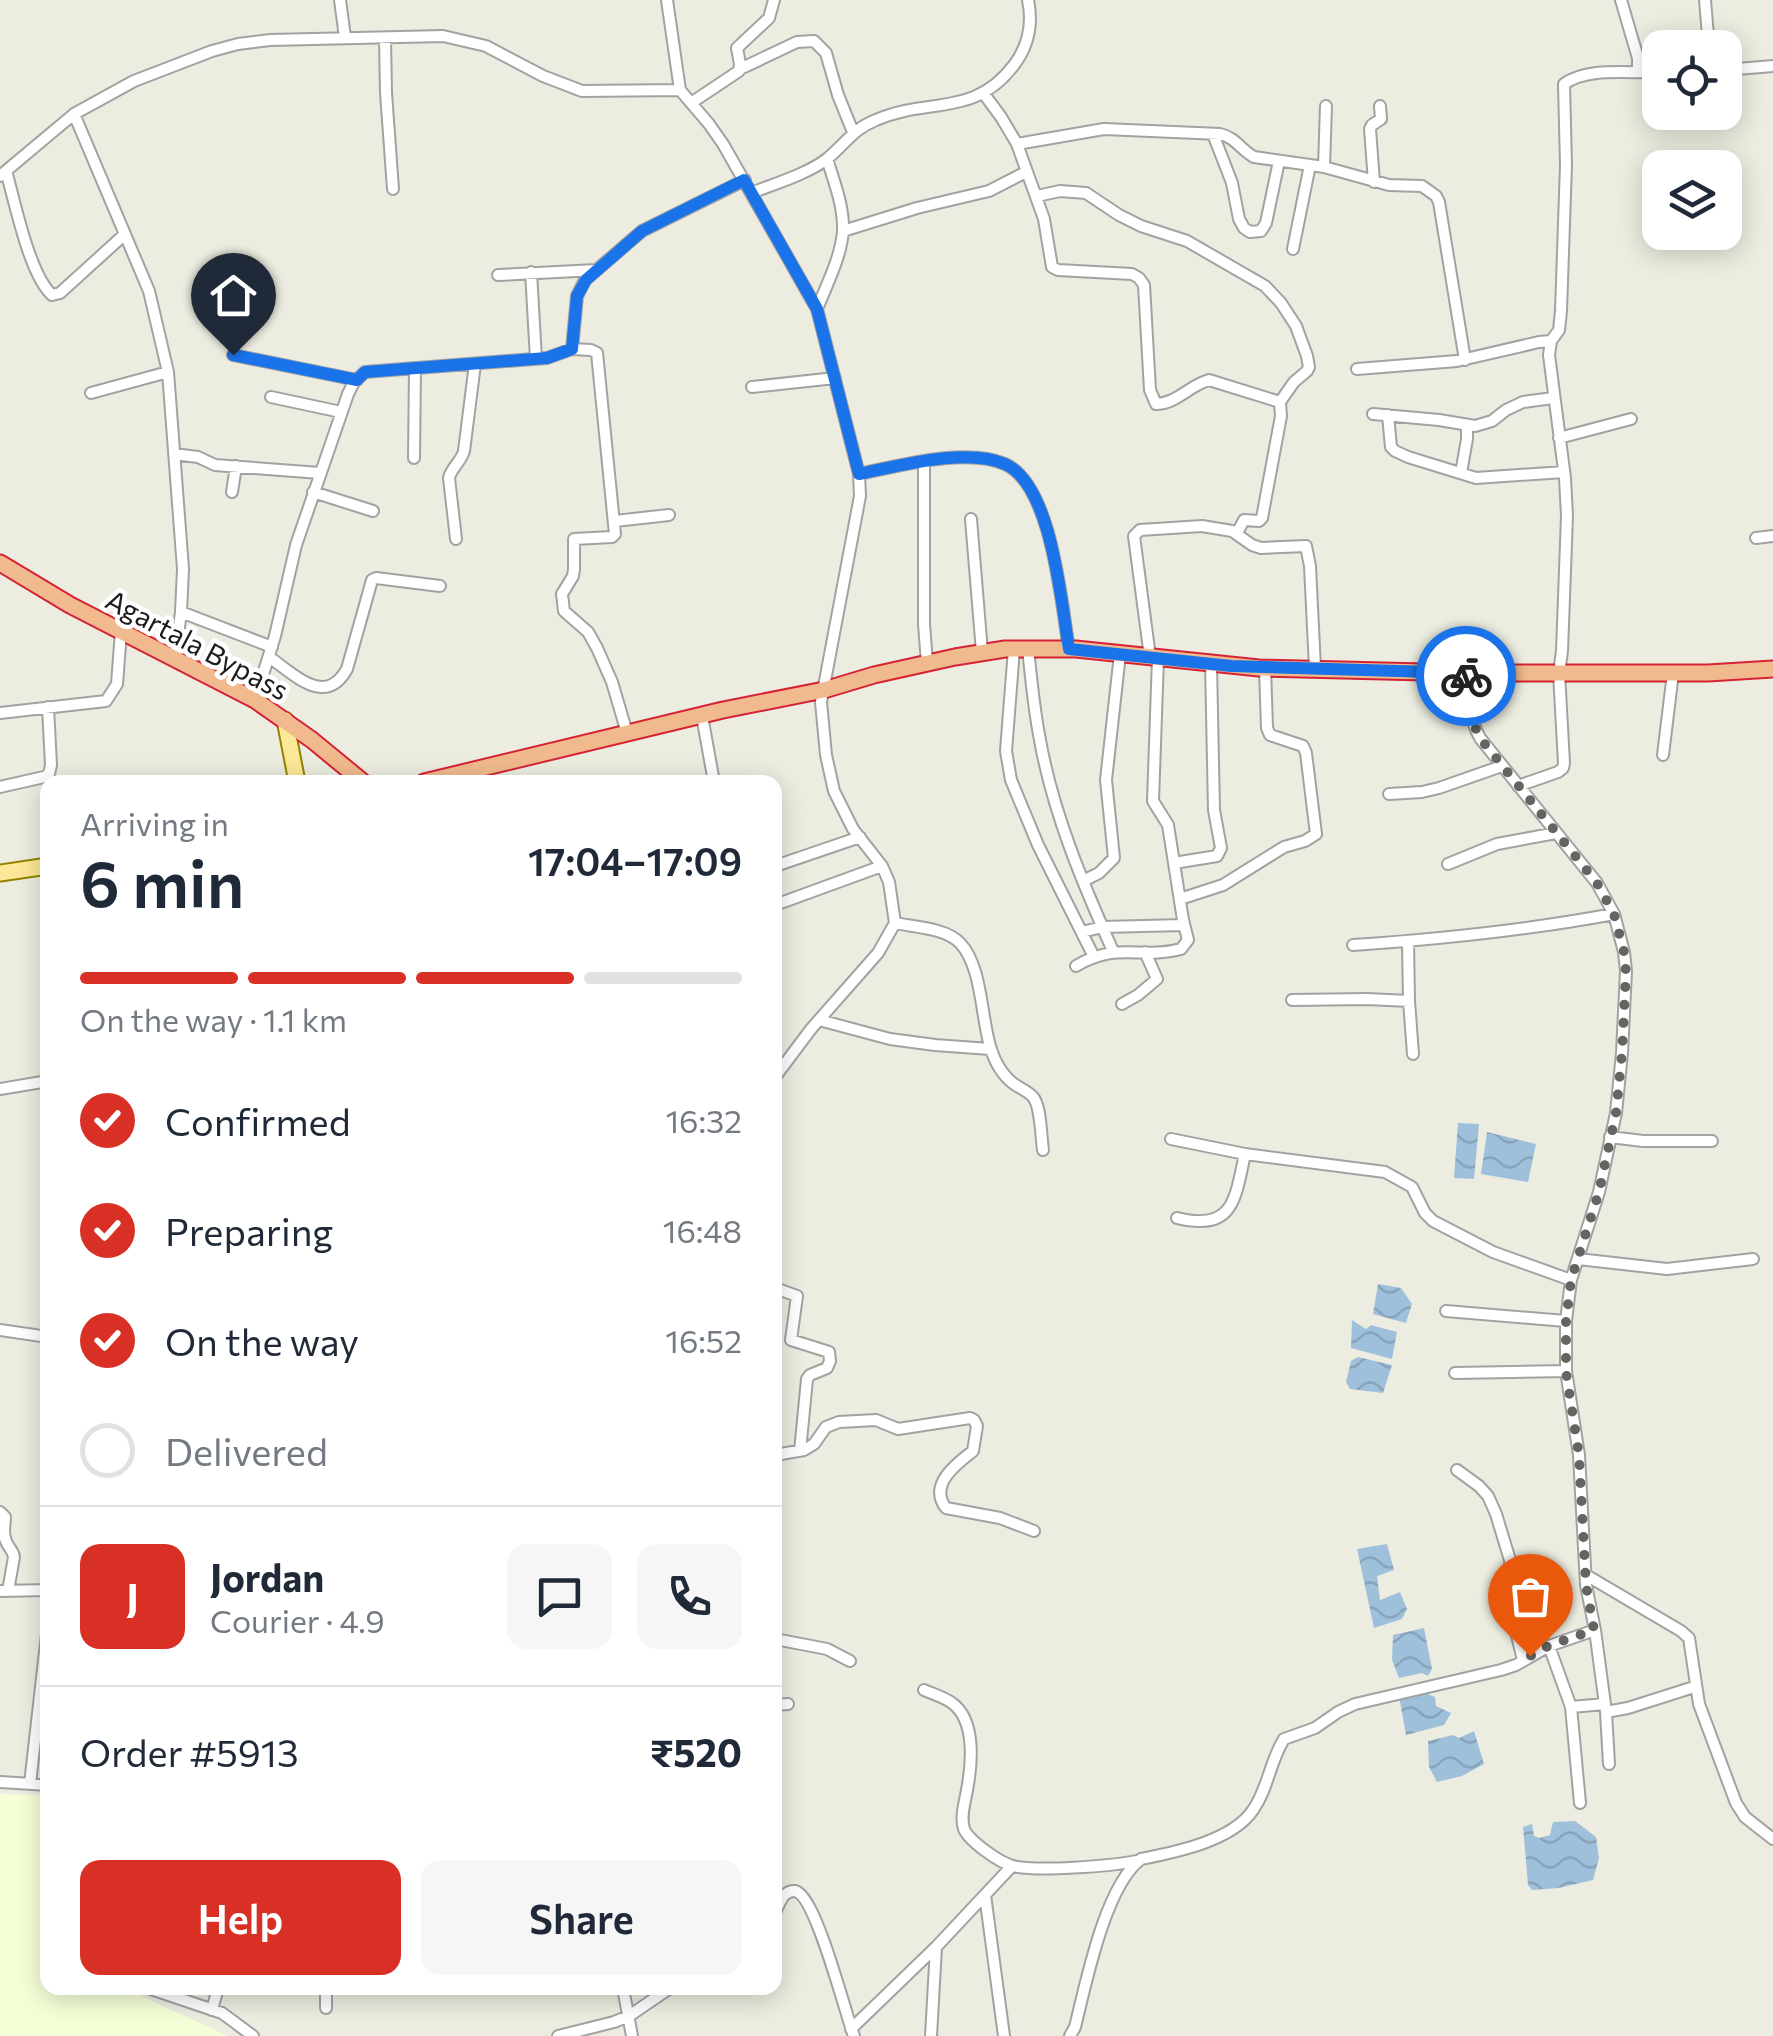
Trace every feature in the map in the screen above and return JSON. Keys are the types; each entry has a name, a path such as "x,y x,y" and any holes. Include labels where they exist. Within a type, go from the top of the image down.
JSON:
{"highway":[{"name":"Agartala Bypass","path":"0,562 70,605 255,700 354,775"},
{"path":"459,775 772,698 824,690 982,652 1021,648 1265,668 1466,673 1773,669"}],"main road":[{"path":"285,720 296,775"},
{"path":"0,872 40,867"}],"street":[{"path":"340,0 345,37"},
{"path":"666,0 680,90 709,124 817,309 859,474 860,496 821,714 829,774 842,808 882,866 889,882 895,923 878,953 782,1069"},
{"path":"740,69 737,48 769,18 774,0"},
{"path":"752,193 826,159 853,132 885,116 958,103 984,94 1005,76 1023,52 1031,20 1028,0"},
{"path":"1621,0 1638,58 1638,72"},
{"path":"1705,0 1708,30"},
{"path":"125,234 60,293 52,295 44,288 26,244 3,173 74,114 134,81 238,44 444,36 486,46 582,91 680,90"},
{"path":"385,38 393,189"},
{"path":"691,103 740,69 797,42 814,41 826,52 853,132"},
{"path":"1742,69 1773,66"},
{"path":"1518,786 1563,768 1559,672 1566,516 1549,355 1560,330 1562,311 1564,84 1609,73 1642,72"},
{"path":"984,94 1017,144 1044,219 1052,268 1132,274 1144,285 1150,390 1156,404 1162,405 1209,380 1280,402"},
{"path":"1324,167 1326,106"},
{"path":"1374,182 1370,129 1382,119 1380,106"},
{"path":"74,114 150,291 168,372 183,569 182,612 174,657"},
{"path":"1017,144 1104,129 1213,134 1228,136 1254,157 1324,167 1374,182 1422,186 1439,202 1465,360"},
{"path":"1213,134 1232,183 1239,219 1250,232 1261,231 1266,223 1279,161"},
{"path":"817,309 843,231 842,212 826,159"},
{"path":"1293,249 1310,165"},
{"path":"843,231 989,191 1026,172"},
{"path":"572,349 580,286 642,231 744,180"},
{"path":"1037,196 1086,193 1141,226 1187,241 1265,286 1296,326 1309,367 1280,402 1281,416 1262,518 1244,520 1237,533"},
{"path":"498,275 598,270"},
{"path":"531,272 536,359"},
{"path":"1357,369 1465,360 1552,341"},
{"path":"255,700 296,545 341,412 357,380 365,372 547,358 572,349 591,350 598,353 615,534 574,539 573,576 562,594 562,602 564,611 588,632 606,664 627,732"},
{"path":"233,355 357,380"},
{"path":"456,538 449,478 464,451 475,364"},
{"path":"414,458 415,368"},
{"path":"91,393 168,372"},
{"path":"752,386 835,378"},
{"path":"270,398 341,412"},
{"path":"1374,414 1475,426 1524,402 1553,398"},
{"path":"1388,416 1389,440 1395,452 1460,473 1492,478 1564,472"},
{"path":"1559,438 1631,419"},
{"path":"1460,473 1466,426"},
{"path":"174,454 198,457 210,464 320,473"},
{"path":"859,474 956,458 988,459 1006,464 1021,475 1042,511 1069,649"},
{"path":"924,461 924,624 928,664"},
{"path":"232,492 236,466"},
{"path":"314,492 373,511"},
{"path":"614,520 669,515"},
{"path":"971,519 982,652"},
{"path":"1076,966 1113,952 1170,952 1181,949 1188,940 1168,825 1155,806 1152,786 1154,658 1136,532 1184,526 1222,528 1261,548 1306,546 1315,668"},
{"path":"1756,538 1773,536"},
{"path":"182,612 270,652 312,686 322,688 334,686 347,669 372,580 440,586"},
{"path":"0,713 106,701 117,684 121,631"},
{"path":"1021,648 1056,804 1113,952"},
{"path":"1021,648 1006,751 1011,780 1094,956"},
{"path":"1083,881 1099,873 1114,858 1106,780 1120,654"},
{"path":"1174,863 1217,856 1220,848 1214,810 1211,664"},
{"path":"1180,899 1223,885 1284,847 1316,834 1306,753 1298,744 1270,735 1267,728 1265,668"},
{"path":"1466,673 1473,725 1480,738 1597,883 1614,914 1624,952 1622,1053 1610,1137 1599,1192 1571,1280 1566,1321 1566,1372 1579,1455 1587,1594 1605,1708 1609,1764"},
{"path":"1663,754 1673,673"},
{"path":"47,775 51,765 48,707"},
{"path":"702,716 713,775"},
{"path":"1390,794 1439,788 1502,766"},
{"path":"0,786 40,778"},
{"path":"1448,864 1497,844 1556,833"},
{"path":"782,864 860,837"},
{"path":"782,902 882,866"},
{"path":"1354,945 1554,925 1614,914"},
{"path":"895,923 948,935 966,950 974,968 990,1049 1010,1082 1034,1097 1043,1150"},
{"path":"1082,932 1184,925"},
{"path":"1408,941 1413,1054"},
{"path":"1122,1004 1156,979 1145,952"},
{"path":"1292,1000 1408,1001"},
{"path":"819,1020 890,1039 990,1049"},
{"path":"0,1089 40,1082"},
{"path":"1610,1137 1712,1142"},
{"path":"1171,1140 1244,1154 1385,1172 1412,1187 1433,1221 1493,1252 1571,1280"},
{"path":"1177,1218 1198,1223 1224,1214 1236,1197 1244,1154"},
{"path":"1578,1259 1667,1268 1753,1259"},
{"path":"782,1291 797,1296 792,1340 829,1352 828,1368 810,1374 807,1379 800,1451"},
{"path":"1446,1311 1566,1321"},
{"path":"0,1330 40,1336"},
{"path":"1454,1373 1566,1372"},
{"path":"782,1454 814,1444 830,1424 840,1422 876,1420 898,1429 970,1418 977,1426 973,1450 945,1476 941,1504 1034,1530"},
{"path":"1457,1470 1488,1496 1496,1514 1510,1560 1514,1622 1523,1660"},
{"path":"0,1512 5,1517 6,1543 14,1556 4,1591 40,1590"},
{"path":"1586,1575 1688,1638 1694,1687 1736,1803 1745,1817 1773,1839"},
{"path":"924,1690 950,1700 966,1724 970,1748 963,1815 964,1829 972,1839 1012,1866 1120,1864 1216,1838 1237,1827 1254,1810 1284,1738 1315,1728 1356,1704 1501,1670 1548,1646 1594,1630"},
{"path":"782,1640 827,1649 850,1661"},
{"path":"1548,1646 1571,1708 1580,1803"},
{"path":"1571,1708 1628,1708 1694,1687"},
{"path":"30,1784 40,1696"},
{"path":"782,1704 788,1704"},
{"path":"0,1782 40,1784"},
{"path":"1070,2036 1102,1926 1138,1861"},
{"path":"782,1898 790,1891 804,1898 823,1939 852,2032 1012,1866"},
{"path":"985,1894 1004,2036"},
{"path":"931,2036 936,1946"},
{"path":"168,1995 222,2014 253,2036"},
{"path":"212,2010 216,1995"},
{"path":"326,1995 326,2008"},
{"path":"624,1995 632,2036"},
{"path":"558,2036 629,2016 660,1995"}],"shaded area":[{"path":"0,1794 40,1795 40,1995 139,1995 228,2036 0,2036"}],"water":[{"path":"1458,1123 1479,1124 1474,1179 1454,1178"},
{"path":"1487,1132 1536,1144 1528,1182 1481,1174"},
{"path":"1378,1284 1401,1288 1412,1304 1406,1323 1373,1314"},
{"path":"1352,1320 1366,1329 1371,1325 1397,1332 1392,1359 1351,1348"},
{"path":"1358,1357 1392,1365 1383,1393 1350,1389 1346,1382 1351,1361"},
{"path":"1387,1544 1394,1570 1377,1576 1380,1600 1400,1592 1407,1609 1402,1619 1374,1628 1357,1549"},
{"path":"1424,1628 1432,1669 1428,1676 1422,1673 1399,1678 1392,1660 1393,1635"},
{"path":"1420,1691 1435,1697 1436,1706 1451,1713 1444,1725 1406,1735 1399,1696"},
{"path":"1474,1731 1484,1764 1462,1776 1437,1782 1429,1767 1428,1741 1453,1735 1459,1738"},
{"path":"1575,1821 1596,1837 1599,1858 1593,1880 1532,1890 1528,1885 1523,1827 1532,1824 1534,1836 1539,1838 1550,1835 1553,1822"}],"way so far":[{"path":"1466,676 1473,725 1480,738 1597,883 1614,914 1626,972 1616,1113 1599,1192 1571,1280 1566,1321 1566,1372 1579,1455 1586,1585 1594,1630 1530,1656"}],"route":[{"path":"233,355 357,380 365,372 547,358 566,352 572,349 577,296 586,280 642,231 744,180 817,309 859,474 956,458 988,459 1006,464 1021,475 1042,511 1069,649 1259,668 1466,676"}]}
